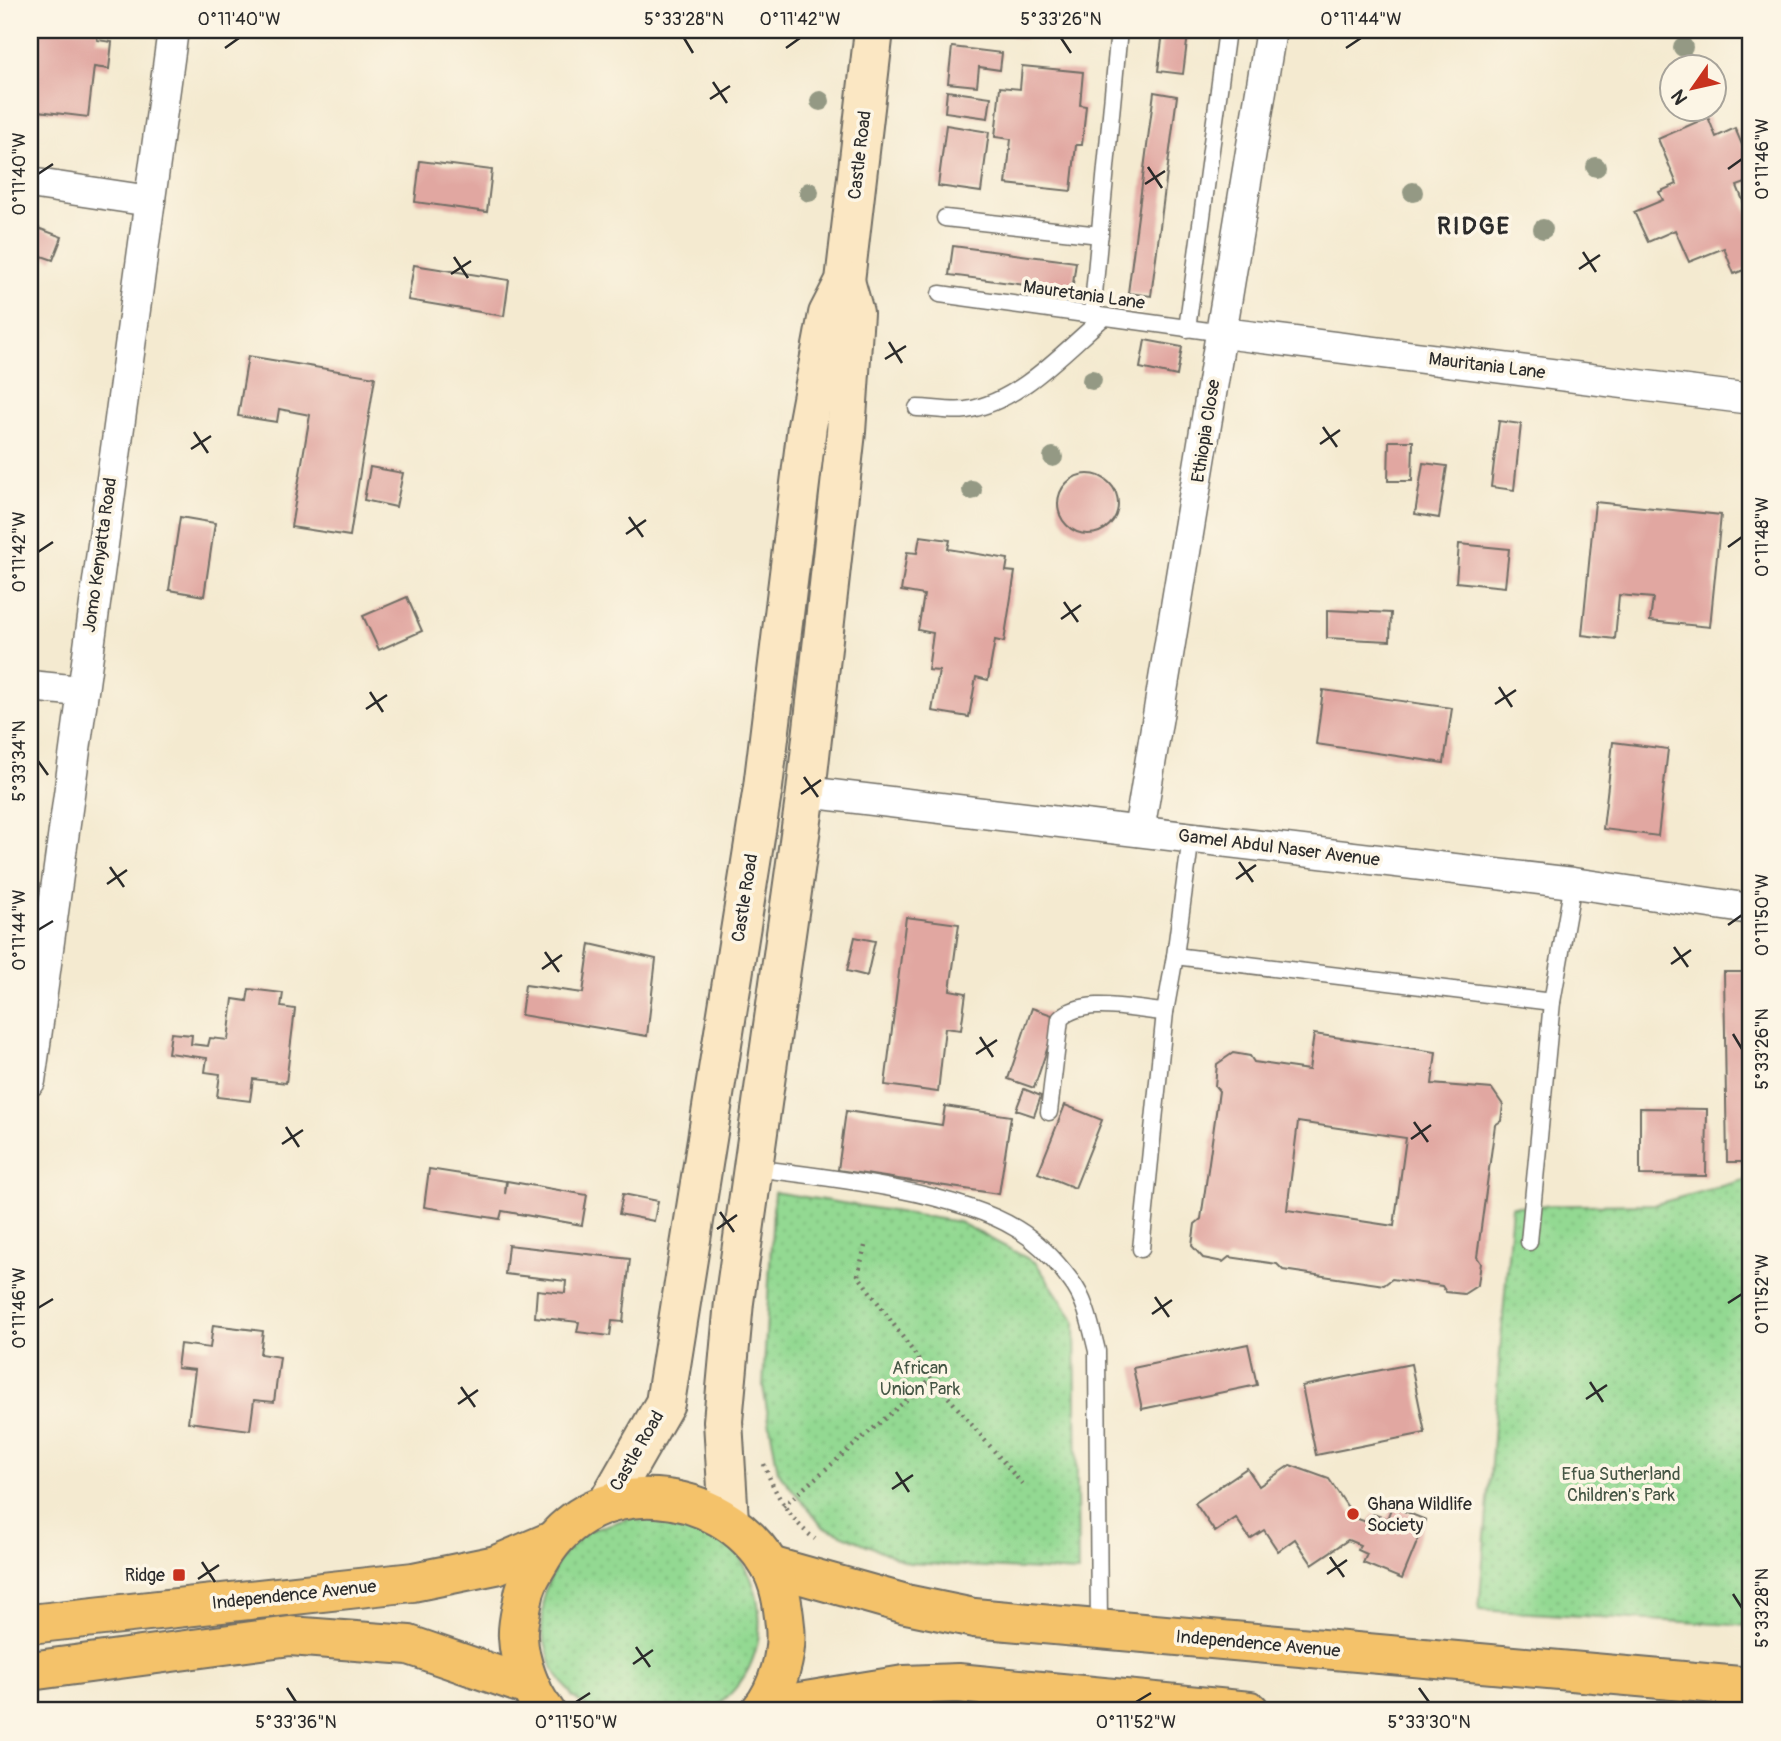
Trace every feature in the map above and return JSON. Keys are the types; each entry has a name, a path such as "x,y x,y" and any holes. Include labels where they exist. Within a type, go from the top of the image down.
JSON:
{"main road":[{"name":"Castle Road","path":"607,1504 665,1403 763,787 807,426 828,314 845,281 874,30"},
{"name":"Castle Road","path":"729,1521 723,1421 734,1302 806,792 846,432 854,313 845,281"},
{"path":"538,1699 518,1637 525,1585 552,1541 577,1519 607,1504 649,1496 691,1502 729,1521 752,1541 770,1566 783,1601 786,1638 779,1674 762,1710"},
{"name":"Independence Avenue","path":"30,1624 412,1581 496,1565 552,1541"},
{"name":"Independence Avenue","path":"770,1566 906,1604 974,1618 1751,1687"},
{"path":"30,1671 290,1636 409,1645 538,1699"},
{"path":"762,1710 904,1685 958,1683 1250,1711"}],"street":[{"name":"Jomo Kenyatta Road","path":"30,1081 80,691 173,30"},
{"name":"Ethiopia Close","path":"1139,831 1271,30"},
{"path":"30,183 150,201"},
{"name":"Mauritania Lane","path":"1223,333 1751,400"},
{"path":"30,686 80,691"},
{"name":"Gamel Abdul Naser Avenue","path":"806,792 1573,883 1751,909"}],"lane":[{"path":"917,408 965,410 998,401 1026,383 1098,316 1100,235 1119,30"},
{"path":"1187,329 1227,30"},
{"path":"945,218 1100,235"},
{"name":"Mauretania Lane","path":"940,294 1223,333"},
{"path":"1141,1249 1165,1012 1191,837"},
{"path":"1529,1242 1552,1002 1573,883"},
{"path":"1175,956 1552,1002"},
{"path":"1049,1112 1060,1019 1068,1011 1085,1007 1165,1012"},
{"path":"753,1168 919,1194 974,1209 1018,1229 1044,1251 1073,1282 1086,1310 1097,1350 1099,1630"}],"path":[{"path":"865,1246 858,1275 932,1378 1023,1485"},
{"path":"783,1506 932,1378"},
{"path":"762,1461 783,1506 800,1528 818,1542"}],"green space":[{"name":"Efua Sutherland Children's Park","path":"1751,1178 1751,1626 1479,1610 1512,1206 1656,1204"},
{"name":"African Union Park","path":"774,1192 959,1222 1036,1263 1075,1321 1078,1572 909,1563 822,1526 778,1472 763,1387"},
{"path":"655,1510 715,1533 733,1549 743,1563 751,1578 759,1611 757,1645 752,1661 730,1695 712,1711 592,1711 573,1697 552,1667 542,1631 544,1593 559,1559 585,1532"}],"building":[{"path":"30,30 98,30 97,40 112,42 109,69 94,67 88,117 30,110"},
{"path":"1005,30 1035,30 1023,39 1011,36"},
{"path":"1163,32 1188,34 1183,74 1158,71"},
{"path":"952,47 1002,53 1000,70 979,67 977,86 948,83"},
{"path":"1022,66 1083,72 1080,105 1086,106 1082,145 1076,145 1071,191 1006,184 1011,139 995,137 1000,87 1020,89"},
{"path":"947,91 991,97 988,118 945,112"},
{"path":"1154,92 1177,96 1151,296 1128,293"},
{"path":"1697,122 1710,122 1716,137 1735,128 1751,166 1751,181 1737,186 1751,220 1751,267 1734,274 1724,248 1689,262 1675,230 1648,242 1634,212 1663,200 1659,192 1677,184 1658,139"},
{"path":"946,125 989,132 981,192 938,186"},
{"path":"420,161 492,170 487,212 415,202"},
{"path":"30,225 62,237 53,260 30,252"},
{"path":"953,246 1076,262 1072,291 949,275"},
{"path":"414,265 509,280 504,316 408,300"},
{"path":"1145,340 1182,347 1177,376 1140,368"},
{"path":"248,356 375,377 350,536 291,527 310,415 279,409 277,422 238,416"},
{"path":"1499,421 1521,424 1514,490 1491,487"},
{"path":"1389,441 1413,441 1412,481 1388,481"},
{"path":"1423,463 1447,466 1439,518 1415,514"},
{"path":"370,467 403,473 396,507 364,500"},
{"path":"1082,474 1094,474 1113,487 1118,504 1116,516 1105,529 1094,534 1082,534 1063,521 1058,510 1058,498 1071,479"},
{"path":"1595,502 1721,515 1710,627 1650,621 1653,598 1619,595 1615,639 1582,635"},
{"path":"180,517 215,523 204,596 169,590"},
{"path":"920,536 950,540 948,549 1008,559 1006,571 1015,572 1004,642 995,640 988,680 976,677 969,717 932,711 939,671 928,670 933,633 918,630 924,595 901,591 907,552 917,553"},
{"path":"1459,544 1509,549 1505,587 1456,582"},
{"path":"407,597 422,631 379,650 363,616"},
{"path":"1327,610 1391,613 1390,641 1327,638"},
{"path":"1323,690 1452,708 1444,763 1316,744"},
{"path":"1613,742 1668,749 1658,836 1603,829"},
{"path":"906,917 959,924 950,990 966,993 961,1030 945,1028 938,1092 885,1085"},
{"path":"855,937 875,941 867,976 847,971"},
{"path":"590,944 656,959 647,1036 521,1015 525,985 583,993"},
{"path":"1724,972 1751,972 1751,1162 1727,1162"},
{"path":"249,989 283,993 281,1007 295,1009 286,1083 253,1079 250,1101 217,1097 220,1074 205,1072 207,1058 168,1053 171,1033 192,1035 191,1044 208,1046 210,1038 228,1040 233,999 247,1001"},
{"path":"1032,1008 1058,1017 1034,1088 1008,1079"},
{"path":"1314,1034 1436,1052 1432,1084 1492,1089 1503,1105 1501,1121 1495,1125 1477,1257 1481,1263 1478,1285 1464,1294 1446,1292 1442,1286 1392,1279 1384,1285 1283,1270 1277,1264 1229,1257 1223,1262 1203,1258 1192,1246 1195,1224 1201,1219 1219,1091 1215,1086 1217,1064 1233,1053 1250,1056 1254,1062 1309,1070","holes":["1298,1122 1406,1138 1394,1226 1287,1210"]},
{"path":"1024,1089 1041,1096 1034,1116 1016,1110"},
{"path":"1065,1105 1102,1120 1075,1188 1038,1173"},
{"path":"945,1106 1011,1116 999,1194 838,1170 846,1111 942,1125"},
{"path":"1640,1108 1707,1109 1706,1176 1640,1175"},
{"path":"429,1169 506,1181 505,1194 507,1181 587,1195 582,1225 502,1211 500,1219 424,1207"},
{"path":"623,1194 658,1201 654,1221 619,1214"},
{"path":"508,1245 630,1259 623,1322 612,1321 610,1336 577,1332 579,1322 535,1317 537,1290 565,1293 566,1281 505,1274"},
{"path":"213,1325 263,1331 260,1354 280,1357 274,1402 254,1400 250,1430 188,1422 195,1370 177,1368 180,1344 210,1348"},
{"path":"1248,1344 1257,1385 1142,1409 1133,1368"},
{"path":"1411,1364 1425,1433 1316,1455 1302,1386"},
{"path":"1290,1465 1329,1479 1355,1518 1369,1523 1373,1514 1387,1519 1392,1506 1426,1520 1402,1579 1363,1563 1367,1554 1358,1550 1360,1545 1348,1540 1312,1564 1295,1539 1278,1551 1264,1530 1250,1539 1236,1518 1215,1532 1195,1503 1247,1468 1259,1486"}],"place":[{"name":"Ghana Wildlife Society","path":"1353,1514"},
{"name":"Ridge","path":"179,1575"}],"district":[{"name":"RIDGE","path":"1474,226"}]}
